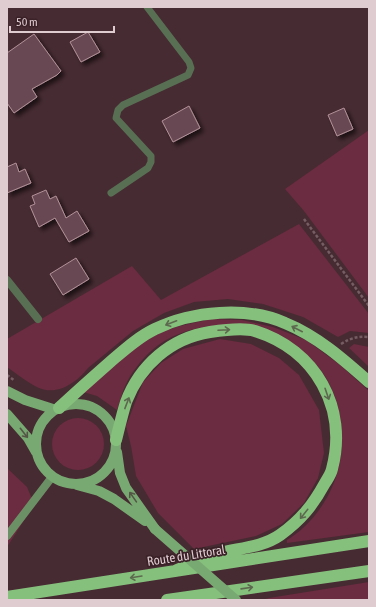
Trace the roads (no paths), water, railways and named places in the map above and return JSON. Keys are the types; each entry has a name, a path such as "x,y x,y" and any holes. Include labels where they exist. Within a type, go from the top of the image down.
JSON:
{"highway":[{"path":"56,408 137,340 154,329 178,320 199,315 224,313 254,314 284,322 308,335 330,350 369,382"},
{"path":"116,440 127,401 141,375 153,359 174,344 197,334 224,329 254,330 280,342 306,361 324,385 334,414 337,444 332,471 318,497 301,519 278,536 256,546 219,553 175,571"},
{"name":"Route du Littoral","path":"7,597 369,541"},
{"path":"167,600 369,571"}],"main road":[{"path":"7,391 25,400 56,408"},
{"path":"38,454 36,442 38,430 44,419 56,408 65,405 77,404 89,406 99,411 108,419 114,429 120,473 126,488 155,529"},
{"path":"7,414 14,420 28,438 38,454 43,466 52,477 99,491 114,499 155,529 236,600"},
{"path":"71,483 85,483 96,479 105,472 112,463 116,452 116,440"}],"street":[{"path":"7,280 38,319"},
{"path":"7,536 52,477"}],"lane":[{"path":"111,193 148,168 151,159 116,118 118,110 123,105 188,74 191,68 189,62 147,7"}]}
